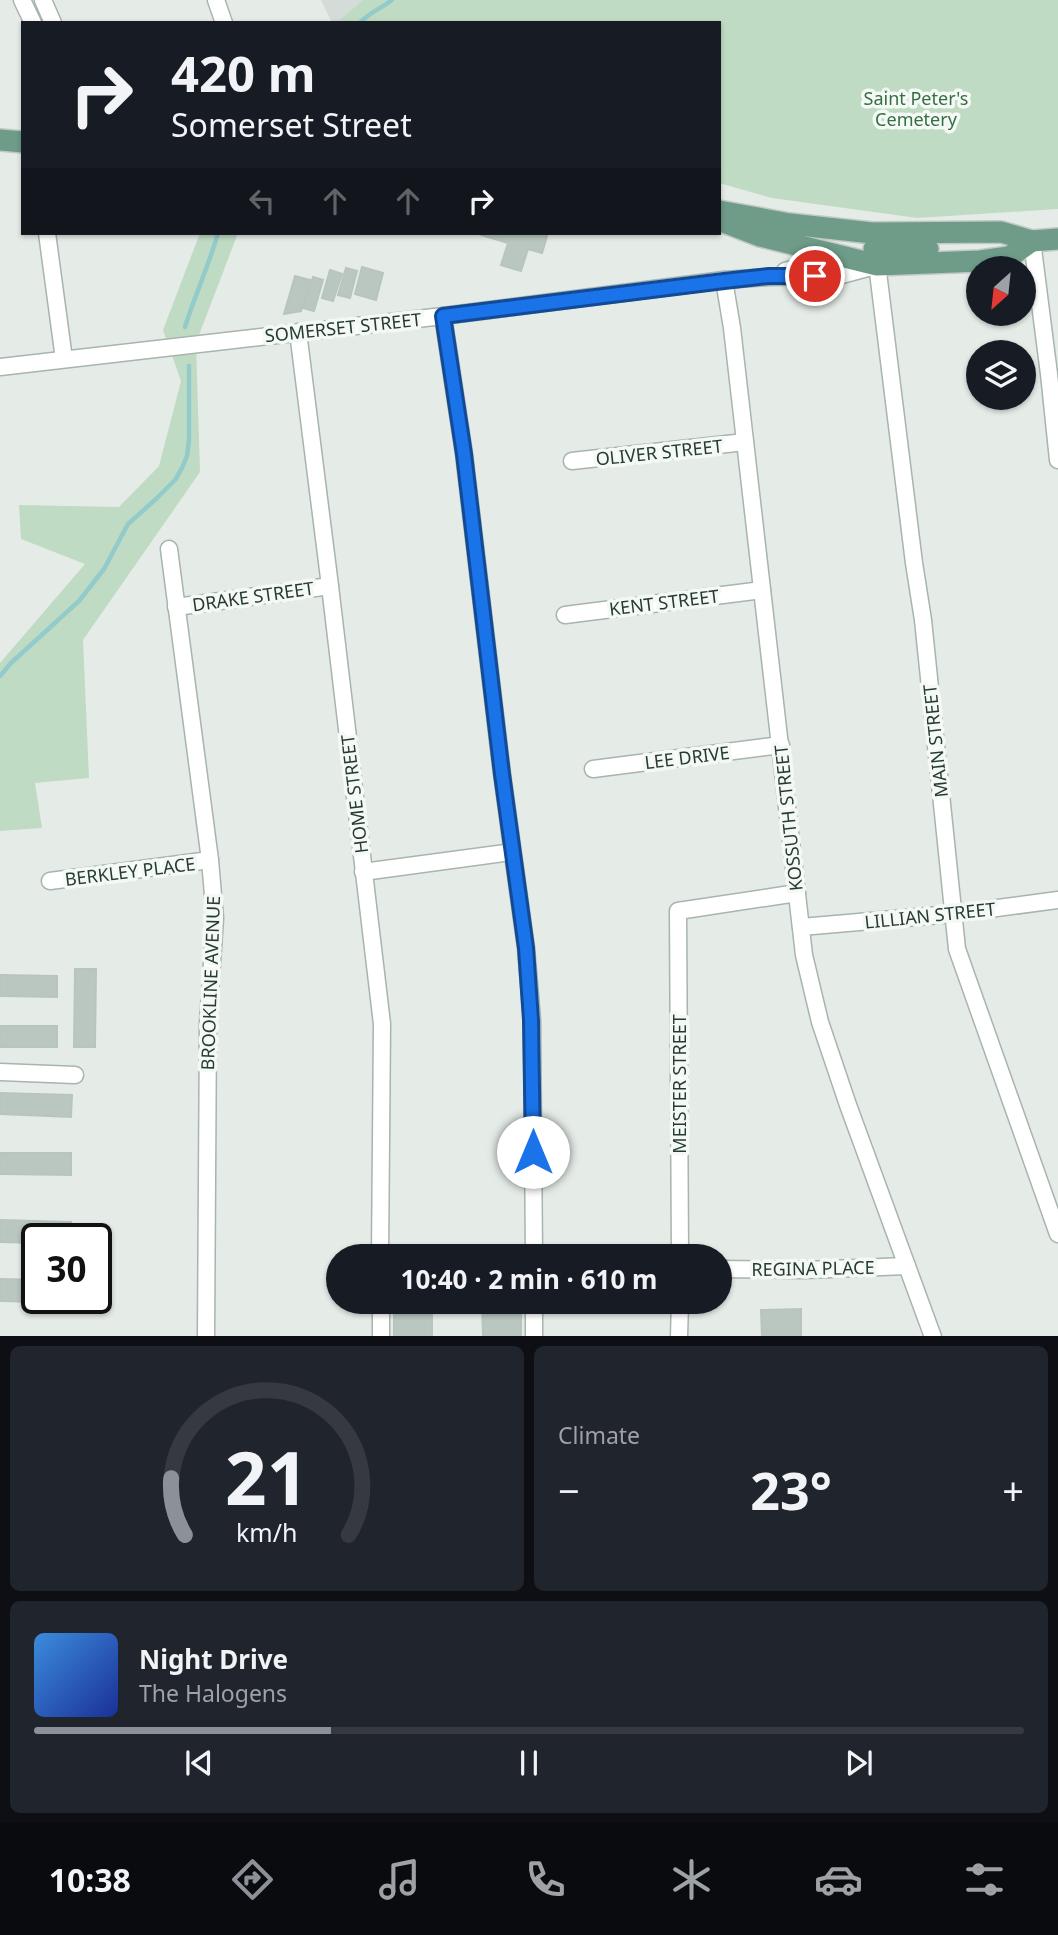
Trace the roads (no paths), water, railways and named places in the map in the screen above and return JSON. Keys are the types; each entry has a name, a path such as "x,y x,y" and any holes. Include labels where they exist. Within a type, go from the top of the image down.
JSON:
{"main road":[{"path":"0,140 21,142"},
{"path":"721,211 790,224 875,249"},
{"path":"721,221 760,236 839,256 875,249"},
{"name":"SOMERSET STREET","path":"875,249 969,233 1001,232 1032,241 1058,239"},
{"name":"SOMERSET STREET","path":"875,249 980,261 1009,257 1032,241"}],"street":[{"path":"22,0 32,21"},
{"path":"43,0 52,21"},
{"path":"216,0 224,21"},
{"path":"47,235 64,359"},
{"path":"1032,241 1054,374 1058,460"},
{"name":"SOMERSET STREET","path":"0,367 769,276 838,276 875,249"},
{"name":"MAIN STREET","path":"875,249 923,620 957,949 1058,1234"},
{"name":"SOMERSET STREET","path":"769,276 839,256"},
{"name":"KOSSUTH STREET","path":"724,281 732,328 804,955 820,1022 848,1105 933,1336"},
{"path":"443,316 464,454 526,948 531,1020 534,1244"},
{"name":"HOME STREET","path":"298,332 382,1024 380,1244"},
{"name":"OLIVER STREET","path":"572,461 745,442"},
{"name":"BROOKLINE AVENUE","path":"169,549 211,860 215,918 208,1023 206,1336"},
{"name":"DRAKE STREET","path":"176,607 330,586"},
{"name":"KENT STREET","path":"565,615 762,590"},
{"name":"LEE DRIVE","path":"593,769 780,746"},
{"path":"363,872 512,852"},
{"name":"BERKLEY PLACE","path":"50,881 211,860"},
{"name":"MEISTER STREET","path":"680,1244 678,911 797,893"},
{"name":"LILLIAN STREET","path":"801,928 952,914 1058,900"},
{"path":"0,1072 75,1075"},
{"name":"REGINA PLACE","path":"732,1269 805,1270 908,1266"},
{"path":"381,1314 381,1336"},
{"path":"534,1314 534,1336"},
{"path":"679,1336 680,1314"}],"waterway":[{"path":"362,21 392,0"},
{"path":"185,327 217,235"},
{"path":"0,676 79,601 104,569 128,524 175,480 187,456 189,440 189,366"}],"park label":[{"name":"Saint Peter's Cemetery","path":"916,108"}]}
